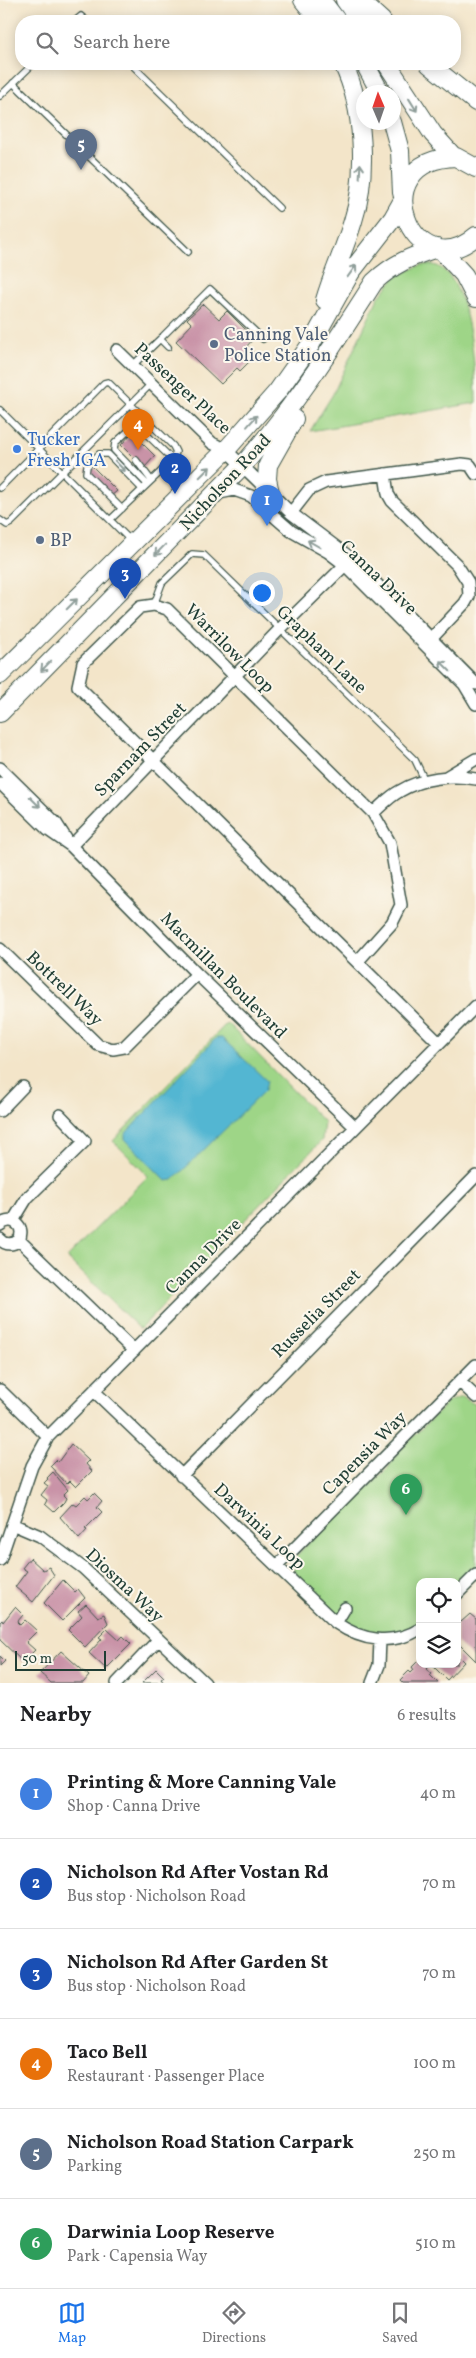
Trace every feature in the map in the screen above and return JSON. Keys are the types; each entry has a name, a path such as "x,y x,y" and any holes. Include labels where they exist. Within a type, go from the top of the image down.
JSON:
{"main road":[{"path":"303,0 315,15"},
{"path":"321,0 332,15"},
{"path":"346,0 356,15"},
{"path":"359,0 375,15"},
{"path":"311,344 354,219 360,189 360,124 352,89 345,70"},
{"path":"368,70 376,85"},
{"path":"391,70 433,134 454,156 476,168"},
{"path":"436,70 476,102"},
{"path":"394,130 400,151 402,200 405,216 411,230 422,241 438,249 464,275 476,298"},
{"name":"Nicholson Road","path":"0,675 134,544 226,450 277,392 311,344 346,280 393,218 411,176 429,162 476,153"},
{"name":"Nicholson Road","path":"0,713 243,465 282,420 331,351 374,282 386,271 404,260 438,249 456,247 476,236"},
{"path":"270,493 267,479 268,465 286,432 324,375 331,351"}],"street":[{"name":"Passenger Place","path":"117,350 212,443 226,450 243,465"},
{"path":"291,513 309,490 326,482 462,464 470,465 476,474"},
{"name":"Canna Drive","path":"243,465 291,513 352,559 476,684"},
{"path":"385,474 389,497 457,565 473,588 465,603 432,638"},
{"name":"Canna Drive","path":"215,494 234,490 251,496 291,531 328,552 345,566 464,684 476,704"},
{"name":"Sparnam Street","path":"71,846 234,676 345,566"},
{"path":"154,605 140,607 83,663 78,686 439,1042"},
{"name":"Warrilow Loop","path":"154,605 167,609 373,812 390,842 401,905 392,923 358,961"},
{"path":"446,777 476,759"},
{"name":"Macmillan Boulevard","path":"0,768 56,823 71,846"},
{"path":"373,812 400,791 425,781 446,777 476,779"},
{"name":"Macmillan Boulevard","path":"0,783 48,830 71,846 197,974 355,1127"},
{"name":"Bottrell Way","path":"0,949 98,1045 113,1049 124,1047 197,974"},
{"name":"Canna Drive","path":"0,1560 32,1466 48,1437 95,1392 476,1006"},
{"path":"0,1111 23,1087"},
{"path":"4,1223 85,1141 60,1116"},
{"name":"Russelia Street","path":"181,1476 476,1176"},
{"path":"0,1240 6,1244 14,1244 20,1240 22,1230 19,1224 4,1223"},
{"path":"20,1240 134,1351"},
{"name":"Capensia Way","path":"277,1566 476,1365"},
{"path":"460,1382 476,1397"},
{"path":"0,1390 48,1437"},
{"name":"Darwinia Loop","path":"95,1392 336,1623 348,1631 370,1639 380,1640 406,1636 416,1631"},
{"name":"Diosma Way","path":"12,1524 40,1536 83,1568 205,1683"},
{"path":"461,1590 476,1575"},
{"path":"336,1623 345,1608"},
{"path":"118,1683 158,1640"},
{"path":"372,1683 379,1665 380,1640"}],"lane":[{"path":"0,96 27,70"},
{"path":"137,70 279,208"},
{"path":"13,83 188,252"},
{"path":"132,366 210,289 264,339"},
{"path":"160,339 168,347"},
{"path":"0,488 104,383 108,382 113,384 173,446 176,452 173,460 110,520"},
{"path":"0,520 7,525 11,523 151,384"},
{"path":"0,410 134,544"},
{"path":"149,482 114,450 115,443 136,424 173,460"},
{"path":"122,508 86,473 87,466 99,454 108,454 142,489"},
{"path":"136,460 149,482"},
{"name":"Grapham Lane","path":"154,605 162,583 192,554 204,555 415,760 425,781"}],"green space":[{"path":"421,265 437,266 448,274 457,289 469,328 475,370 476,403 310,431 333,394 378,298 395,277"},
{"path":"227,1023 324,1122 322,1140 140,1329 67,1258 148,1176 113,1141"},
{"path":"462,1397 476,1405 476,1567 461,1582 461,1578 416,1578 416,1625 401,1632 384,1634 367,1631 351,1624 321,1602 295,1575 293,1567 295,1557 349,1501 363,1493 388,1468 398,1452 448,1402"}],"water":[{"path":"216,1038 222,1038 267,1081 265,1090 173,1180 166,1181 125,1139 125,1134"}],"building":[{"name":"Canning Vale Police Station","path":"203,304 219,319 227,311 254,338 247,346 256,355 240,371 237,368 221,384 176,341 192,324 187,319"},
{"path":"132,433 155,456 144,468 121,445"},
{"path":"91,465 117,491 111,496 86,470"},
{"path":"71,1444 89,1461 86,1464 92,1471 76,1487 70,1481 67,1484 50,1466 56,1460 58,1462"},
{"path":"53,1472 68,1490 63,1495 66,1498 64,1502 54,1512 45,1504 47,1500 41,1495 48,1486 44,1483"},
{"path":"94,1493 102,1501 97,1507 102,1512 85,1529 87,1530 79,1539 60,1517 73,1503 76,1505 85,1496 88,1499"},
{"path":"30,1558 43,1570 49,1567 54,1575 33,1602 15,1587 27,1571 22,1568"},
{"path":"63,1580 75,1592 78,1589 85,1598 62,1621 44,1603"},
{"path":"86,1604 98,1617 104,1614 108,1623 85,1647 68,1630 82,1616 78,1611"},
{"path":"15,1607 23,1615 17,1622 20,1625 25,1620 37,1631 26,1642 35,1650 23,1662 0,1640 0,1622 2,1620 3,1622"},
{"path":"470,1614 476,1619 476,1661 461,1646 461,1622"},
{"path":"107,1629 119,1640 123,1636 131,1644 106,1669 89,1653 102,1639 99,1637"},
{"path":"61,1651 89,1676 83,1683 51,1683 40,1673"},
{"path":"0,1656 5,1661 0,1666"},
{"path":"416,1663 416,1668 427,1668 432,1674 430,1675 438,1683 403,1683 400,1680 409,1671 411,1673 414,1670 412,1667"},
{"path":"435,1668 458,1668 447,1680"},
{"path":"156,1669 164,1677 161,1679 164,1683 142,1683"}],"place":[{"name":"Nicholson Road Station Carpark","path":"81,170"},
{"name":"Canning Vale Police Station","path":"214,344"},
{"name":"Tucker Fresh IGA","path":"17,449"},
{"name":"Taco Bell","path":"138,450"},
{"name":"Nicholson Rd After Vostan Rd","path":"175,494"},
{"name":"Printing & More Canning Vale","path":"267,526"},
{"name":"BP","path":"40,540"},
{"name":"Nicholson Rd After Garden St","path":"125,599"},
{"name":"Darwinia Loop Reserve","path":"406,1515"}]}
